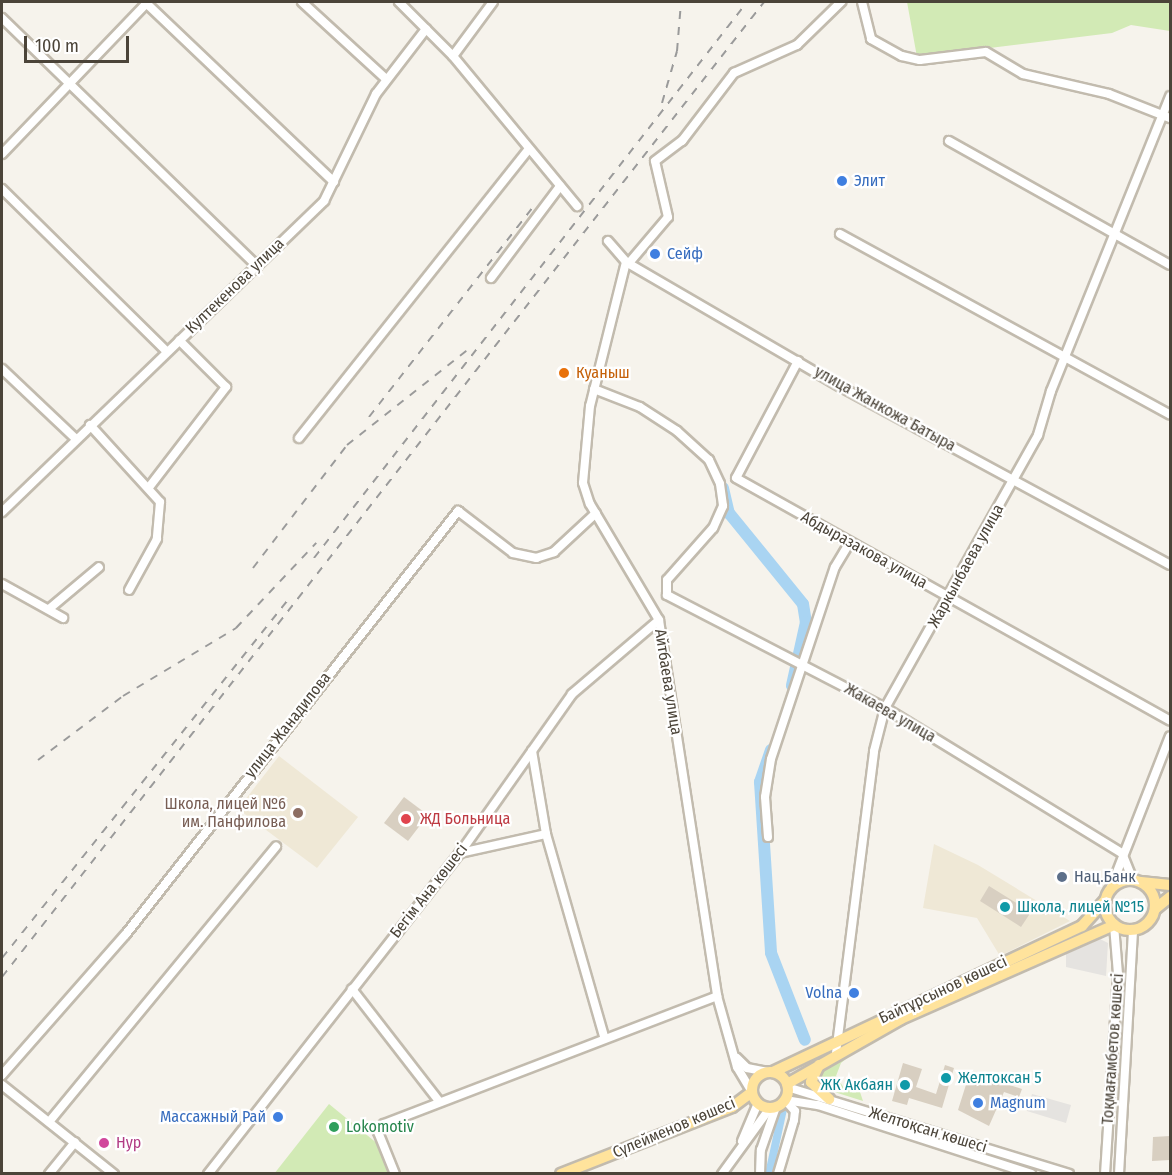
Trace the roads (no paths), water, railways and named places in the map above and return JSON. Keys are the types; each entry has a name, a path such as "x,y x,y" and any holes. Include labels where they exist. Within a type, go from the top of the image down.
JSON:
{"main road":[{"path":"1170,885 1135,881 1108,895 1114,925 1132,931 1148,923 1155,909 1170,897"},
{"path":"1135,881 1149,889 1155,909"},
{"name":"Байтұрсынов көшесі","path":"787,1086 824,1059 836,1047 1082,926 1108,895"},
{"name":"Байтұрсынов көшесі","path":"770,1072 836,1047 1114,925"},
{"path":"824,1059 811,1082 829,1098"},
{"path":"770,1072 787,1086 777,1105 758,1103 752,1092 754,1081 770,1072"},
{"name":"Сүлейменов көшесі","path":"561,1173 732,1107 752,1092"}],"street":[{"path":"2,154 147,2 334,182"},
{"path":"302,2 386,79"},
{"path":"399,2 453,56 577,206"},
{"path":"453,56 493,2"},
{"path":"628,262 668,217 655,161 682,141 734,73 797,45 841,2"},
{"path":"862,2 871,39 902,56 920,60 986,52 1023,74 1109,94 1166,117"},
{"path":"2,18 68,85 257,266"},
{"name":"Култекенова улица","path":"2,512 165,350 179,340 324,201 386,79 426,29"},
{"name":"Жаркынбаева улица","path":"836,1047 874,751 885,708 950,597 1038,435 1064,358 1166,117 1170,96"},
{"path":"949,141 1170,265"},
{"path":"298,438 529,149"},
{"path":"491,278 560,186"},
{"path":"2,189 165,350"},
{"path":"840,234 1170,416"},
{"name":"улица Жанкожа Батыра","path":"608,241 628,262 798,361 1170,565"},
{"name":"Айтбаева улица","path":"628,262 594,389 582,462 596,513 659,620 717,996 732,1050 752,1092"},
{"path":"150,486 226,387 179,340"},
{"name":"Абдыразакова улица","path":"798,361 736,478 1170,721"},
{"path":"2,369 76,439"},
{"path":"594,389 640,407 677,431 710,460 720,484 723,506 713,528 667,580 667,595 654,608"},
{"path":"90,425 150,486 162,516 129,590"},
{"name":"улица Жанадилова","path":"2,1075 126,934 458,511 513,553 536,558 554,552 596,513"},
{"path":"768,837 765,797 771,759 835,567 850,542"},
{"path":"49,609 99,567"},
{"path":"2,584 63,618"},
{"name":"Жакаева улица","path":"667,595 885,708 1122,853"},
{"name":"Бегім Ана көшесі","path":"208,1173 460,853 572,693 659,620"},
{"path":"1108,895 1122,853 1170,736"},
{"path":"532,751 546,834 604,1036"},
{"path":"460,853 546,834"},
{"path":"49,1122 276,848"},
{"path":"1122,853 1135,881"},
{"name":"Тоқмағамбетов көшесі","path":"1105,1173 1118,974 1114,925"},
{"name":"Тоқмағамбетов көшесі","path":"1119,1173 1132,931"},
{"path":"352,988 439,1101"},
{"path":"395,1173 378,1132 384,1124 604,1036 717,996"},
{"path":"732,1050 747,1068 770,1072"},
{"path":"2,1085 114,1173"},
{"name":"Желтоқсан көшесі","path":"787,1086 1069,1173"},
{"path":"736,1155 758,1103"},
{"path":"722,1173 777,1105"},
{"path":"760,1173 761,1150 777,1105"},
{"path":"777,1105 795,1111 778,1173"},
{"name":"Желтоқсан көшесі","path":"777,1105 818,1106 1031,1173"},
{"path":"49,1173 75,1142"}],"waterway":[{"path":"723,488 729,513 803,604 806,622 792,685"},
{"path":"771,750 760,782 771,953 805,1040"},
{"path":"769,1174 783,1109"}],"railway":[{"path":"662,103 677,51 681,2"},
{"path":"314,558 747,2"},
{"path":"2,977 764,2"},
{"path":"369,417 536,203"},
{"path":"253,568 347,445 470,348"},
{"path":"38,760 123,696 236,628 316,543"},
{"path":"2,958 288,600"}],"place":[{"name":"Элит","path":"842,181"},
{"name":"Сейф","path":"655,254"},
{"name":"Куаныш","path":"564,373"},
{"name":"Школа, лицей №6 им. Панфилова","path":"298,813"},
{"name":"ЖД Больница","path":"406,819"},
{"name":"Нац.Банк","path":"1062,877"},
{"name":"Школа, лицей №15","path":"1005,907"},
{"name":"Volna","path":"854,993"},
{"name":"Желтоксан 5","path":"946,1078"},
{"name":"ЖК Акбаян","path":"905,1085"},
{"name":"Magnum","path":"978,1103"},
{"name":"Массажный Рай","path":"278,1117"},
{"name":"Lokomotiv","path":"334,1127"},
{"name":"Нур","path":"104,1143"}]}
